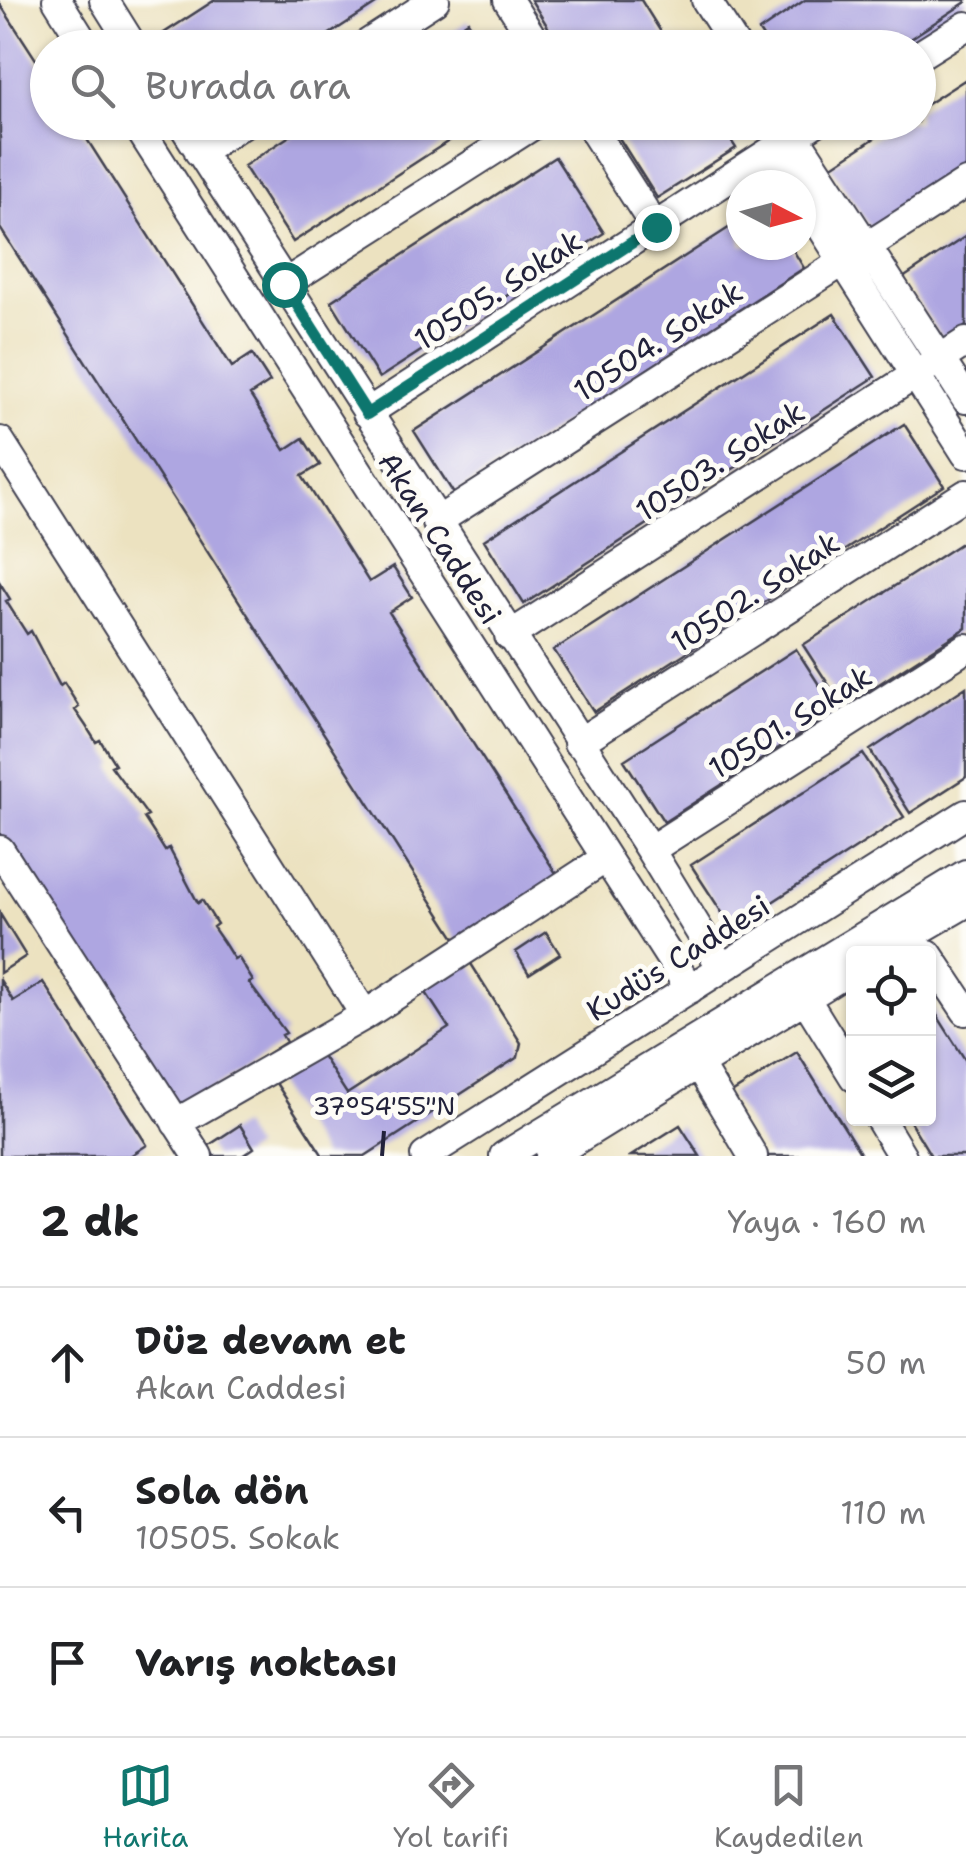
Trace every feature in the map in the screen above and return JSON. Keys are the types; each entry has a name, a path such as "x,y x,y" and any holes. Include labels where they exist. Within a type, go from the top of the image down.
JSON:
{"street":[{"path":"57,0 76,30"},
{"path":"389,30 435,0"},
{"path":"508,0 527,30"},
{"path":"714,3 728,30"},
{"path":"115,4 126,30"},
{"path":"936,45 966,26"},
{"name":"Akan Caddesi","path":"147,140 690,989"},
{"name":"Akan Caddesi","path":"192,140 722,968"},
{"path":"199,152 217,140"},
{"path":"284,284 510,140"},
{"path":"600,140 656,227"},
{"name":"10505. Sokak","path":"367,414 783,140"},
{"path":"793,140 794,170"},
{"path":"797,140 915,374 966,454"},
{"name":"10504. Sokak","path":"436,522 966,183"},
{"path":"816,211 940,359 966,399"},
{"name":"10503. Sokak","path":"509,636 966,342"},
{"path":"3,452 364,1015"},
{"name":"10502. Sokak","path":"578,744 966,494"},
{"name":"10501. Sokak","path":"650,850 966,648"},
{"name":"Kudüs Caddesi","path":"425,1156 966,814"},
{"path":"0,850 198,1156"},
{"path":"176,1123 364,1015 606,858"},
{"path":"504,1156 966,874"},
{"path":"924,946 966,903"},
{"path":"936,965 966,1011"},
{"path":"550,1156 580,1148 698,1064 846,973"},
{"path":"805,998 846,1064"},
{"path":"698,1064 754,1156"},
{"path":"884,1126 902,1156"}],"building":[{"path":"215,0 382,0 336,30 169,30"},
{"path":"531,0 641,0 660,30 550,30"},
{"path":"805,0 966,0 923,30 760,30"},
{"path":"0,4 30,50 30,140 87,140 232,367 252,354 270,382 250,395 285,450 303,438 320,465 302,476 369,582 393,567 412,597 389,612 561,881 460,946 0,228"},
{"path":"468,21 474,30 455,30"},
{"path":"966,79 966,167 871,229 831,167 872,140 936,140 936,98"},
{"path":"284,140 450,140 293,242 244,166"},
{"path":"620,140 731,140 736,148 657,198"},
{"path":"555,157 604,233 379,378 331,301"},
{"path":"726,230 726,260 799,260 804,268 454,494 414,431"},
{"path":"966,236 966,326 944,340 903,278"},
{"path":"834,314 875,377 524,604 484,540"},
{"path":"904,424 944,486 594,712 554,650"},
{"path":"966,540 966,628 843,707 803,645"},
{"path":"0,583 10,599 6,601 27,634 31,631 60,686 64,683 79,707 75,710 96,742 100,740 115,764 111,766 148,816 144,818 165,851 169,848 198,903 202,900 217,924 213,927 234,959 238,957 253,981 249,983 286,1033 282,1035 286,1042 172,1115 0,845"},
{"path":"796,649 836,711 664,822 624,760"},
{"path":"966,687 966,777 910,813 870,750"},
{"path":"863,754 904,817 732,928 691,865"},
{"path":"0,914 26,956 0,973"},
{"path":"546,932 560,954 529,974 516,952"},
{"path":"468,959 521,1043 518,1057 365,1156 323,1156 276,1083 321,1054 347,1094 449,1028 423,988"},
{"path":"0,980 13,1001 43,982 147,1145 130,1156 0,1156"},
{"path":"936,1014 966,1061 966,1156 931,1156 913,1126 936,1126"},
{"path":"797,1052 862,1156 768,1156 730,1094"},
{"path":"240,1125 254,1148 242,1156 214,1156 208,1146"},
{"path":"680,1125 700,1156 631,1156"}],"route":[{"path":"284,284 367,414 656,227"}]}
